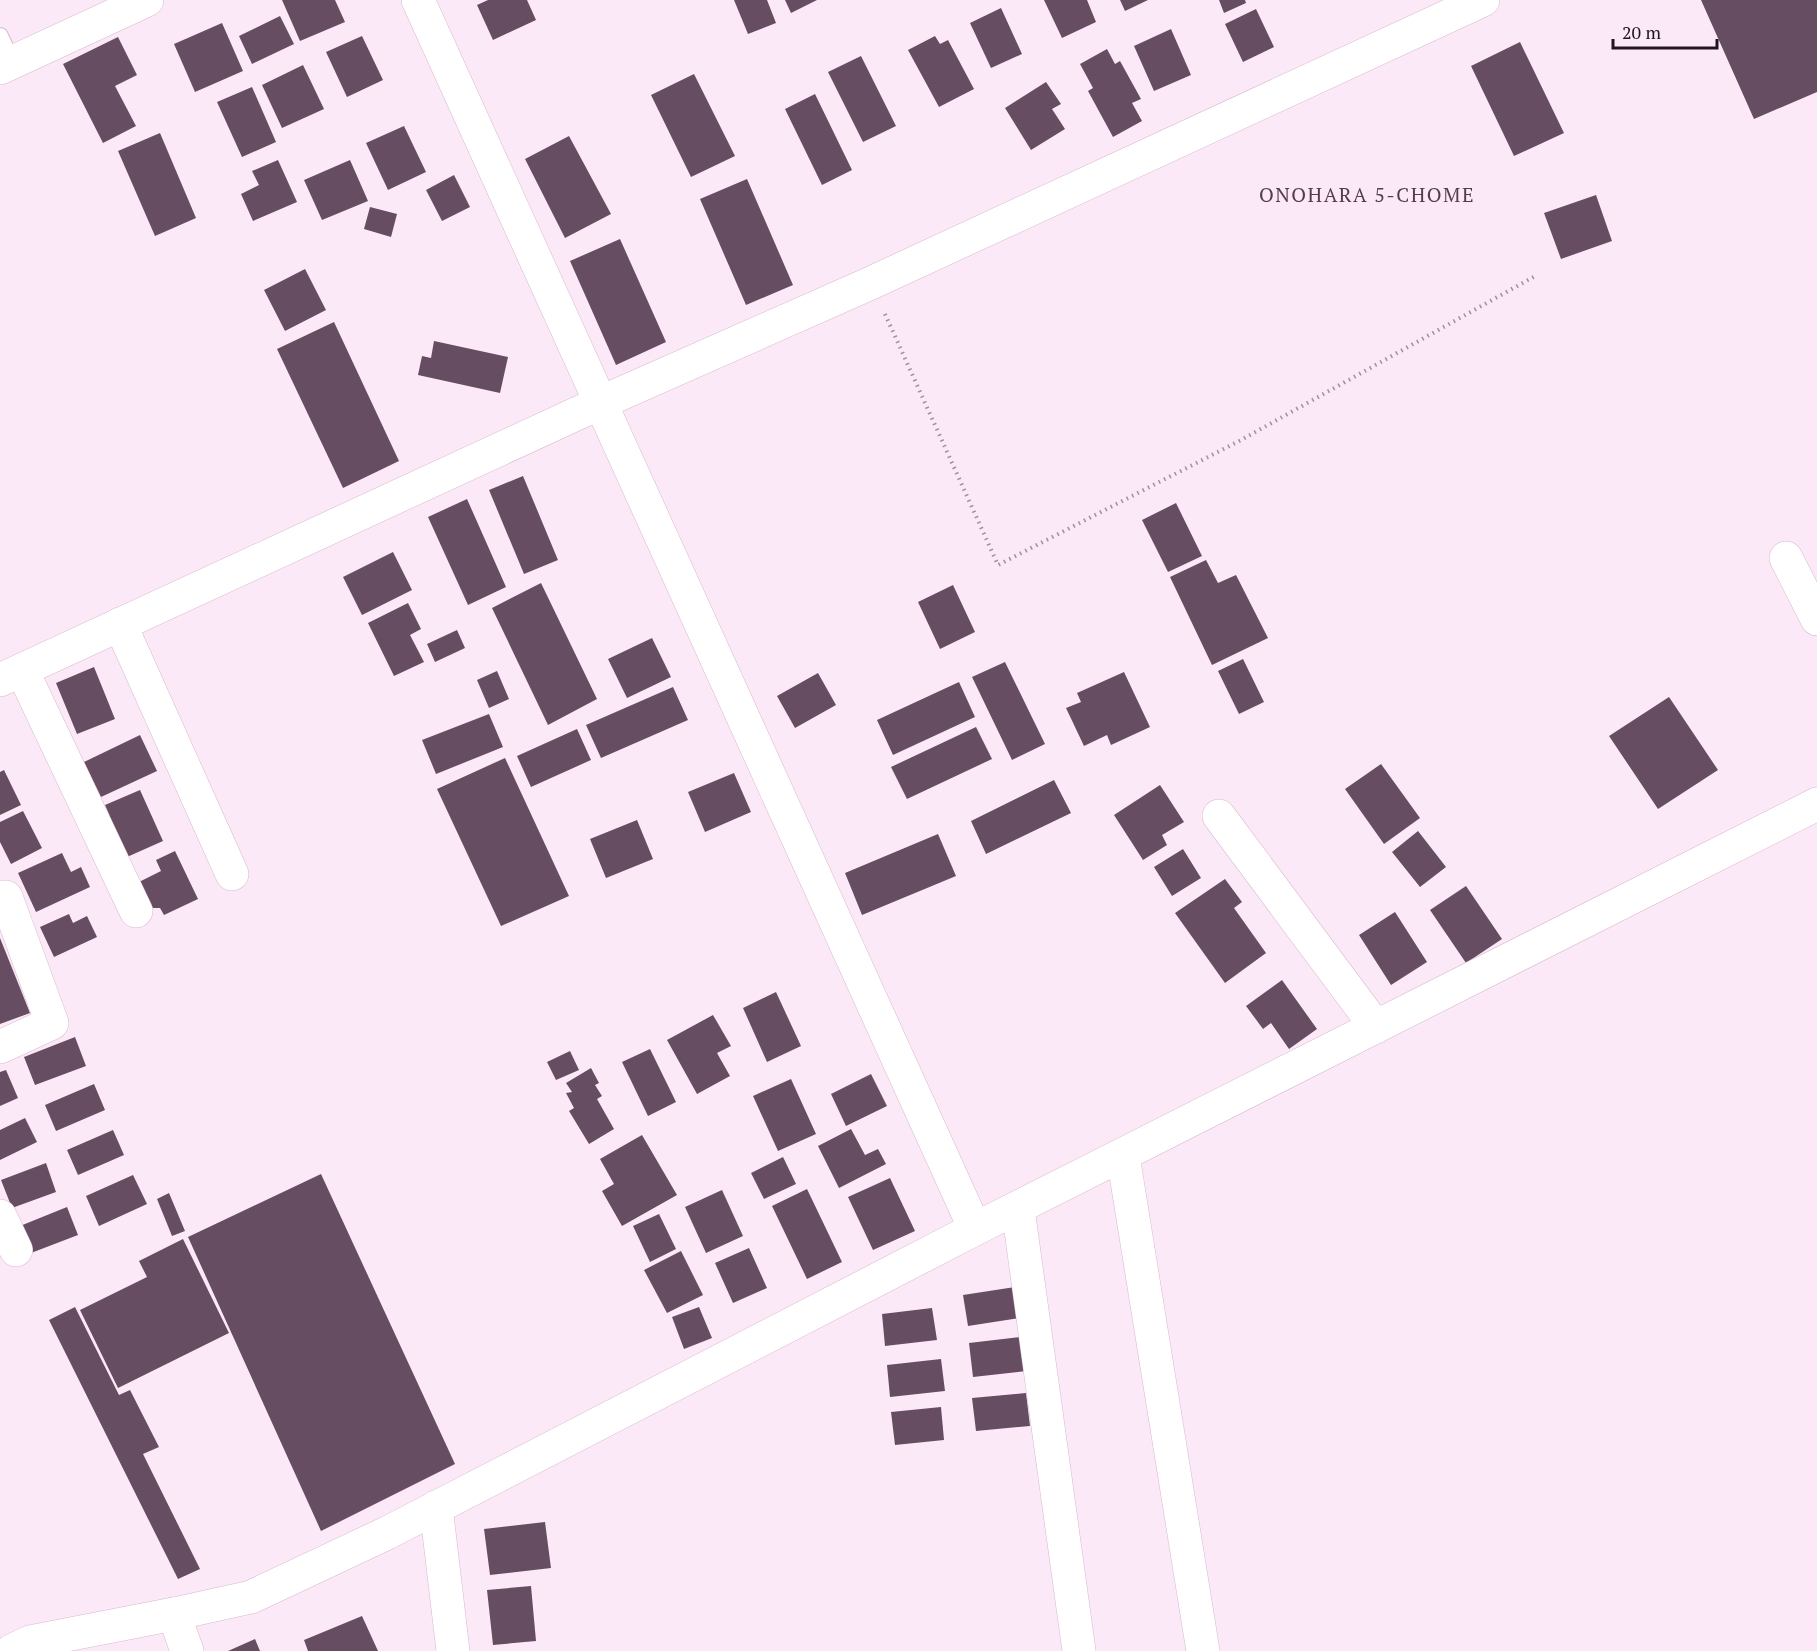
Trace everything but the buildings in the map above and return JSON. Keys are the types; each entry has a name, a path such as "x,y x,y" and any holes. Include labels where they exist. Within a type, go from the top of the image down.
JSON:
{"street":[{"path":"4,56 147,0"},
{"path":"418,0 975,1229"},
{"path":"136,911 11,675 602,402 871,283 1483,0"},
{"path":"1786,558 1817,619"},
{"path":"120,624 232,874"},
{"path":"11,1651 30,1642 252,1598 436,1507 975,1229 1817,804"},
{"path":"1220,816 1376,1027"},
{"path":"0,897 6,897 52,1023 0,1047"},
{"path":"1123,1156 1203,1651"},
{"path":"1018,1209 1079,1651"},
{"path":"0,1216 16,1250"},
{"path":"436,1507 453,1651"},
{"path":"174,1614 187,1651"}],"path":[{"path":"871,283 998,565 1241,440 1537,275"}],"district":[{"name":"ONOHARA 5-CHOME","path":"1367,195"}]}
